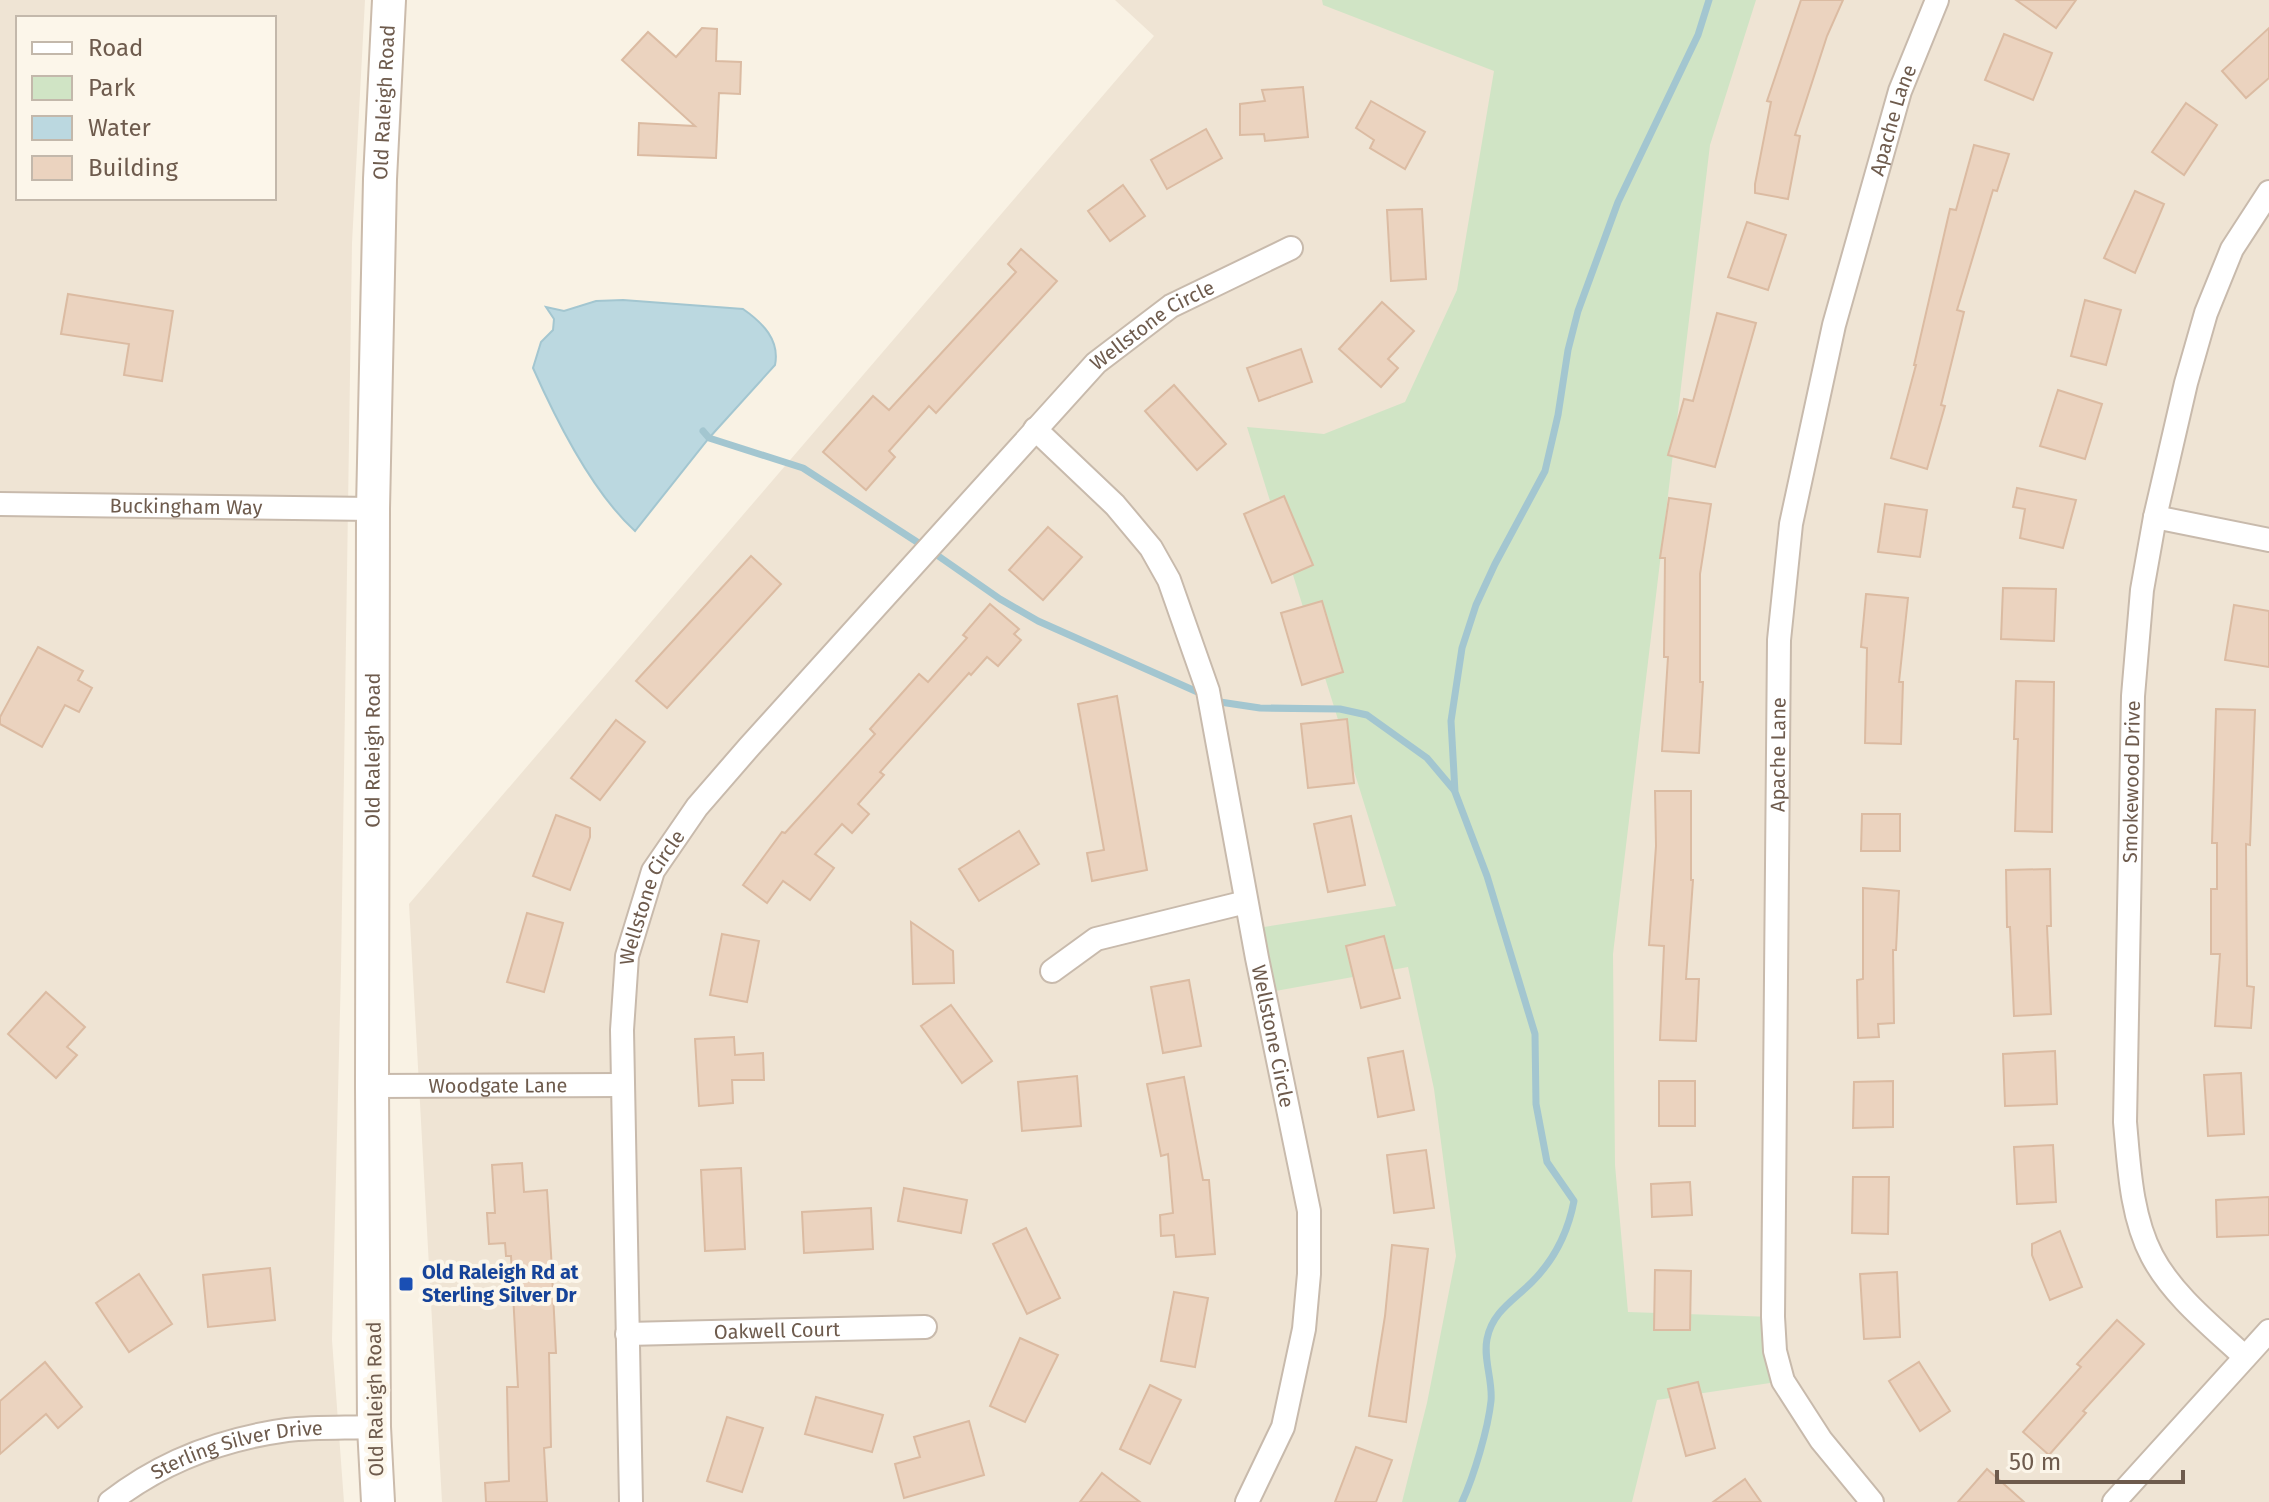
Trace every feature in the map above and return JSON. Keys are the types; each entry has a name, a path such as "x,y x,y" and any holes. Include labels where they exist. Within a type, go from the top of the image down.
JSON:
{"main road":[{"name":"Old Raleigh Road","path":"378,1502 374,1427 372,1086 373,509 381,164 389,0"}],"street":[{"name":"Apache Lane","path":"1872,1502 1821,1440 1783,1381 1775,1351 1779,640 1791,524 1834,325 1900,91 1937,0"},
{"name":"Smokewood Drive","path":"2245,1357 2204,1319 2166,1277 2152,1256 2131,1185 2125,1122 2133,696 2142,590 2155,517 2186,383 2206,313 2232,249 2269,192"},
{"name":"Wellstone Circle","path":"631,1502 622,1030 627,956 653,871 697,807 728,771 1096,363 1171,306 1291,248"},
{"name":"Wellstone Circle","path":"1035,429 1115,505 1151,548 1169,580 1208,691 1246,902 1309,1211 1309,1274 1304,1329 1283,1427 1247,1502"},
{"name":"Buckingham Way","path":"0,504 373,509"},
{"path":"2155,517 2269,540"},
{"path":"1052,971 1096,939 1246,902"},
{"name":"Woodgate Lane","path":"372,1086 622,1085"},
{"name":"Oakwell Court","path":"627,1334 925,1327"},
{"path":"2114,1502 2269,1331"},
{"name":"Sterling Silver Drive","path":"110,1502 160,1469 240,1438 290,1430 374,1427"}],"shaded area":[{"path":"0,0 365,0 352,243 332,1340 344,1502 0,1502"},
{"path":"1115,0 2269,0 2269,1502 442,1502 409,904 1154,36"}],"green space":[{"path":"1322,0 1756,0 1710,145 1613,954 1615,1165 1628,1312 1773,1317 1783,1381 1657,1400 1632,1502 1402,1502 1427,1403 1456,1256 1434,1089 1408,967 1264,993 1251,929 1396,906 1247,427 1324,434 1405,402 1457,290 1494,71 1323,5"}],"water":[{"path":"623,300 743,309 768,333 776,356 775,365 709,438 635,531 590,477 564,433 533,368 541,342 553,330 554,319 546,307 564,311 596,301"}],"building":[{"path":"1801,0 1843,0 1827,36 1795,135 1800,136 1788,199 1755,193 1755,184 1771,102 1767,101"},
{"path":"2016,0 2076,0 2056,28"},
{"path":"702,28 717,29 716,61 741,62 740,94 719,93 716,158 638,155 639,123 695,126 622,60 648,32 676,57"},
{"path":"2269,28 2269,78 2246,98 2222,71"},
{"path":"2004,34 2052,53 2033,100 1985,80"},
{"path":"1303,87 1308,137 1265,141 1264,134 1240,135 1240,104 1265,101 1262,90"},
{"path":"1371,101 1425,132 1405,169 1370,148 1374,140 1356,128"},
{"path":"2186,103 2217,125 2184,175 2152,152"},
{"path":"1206,129 1222,158 1167,189 1151,160"},
{"path":"1974,145 2009,154 1997,191 1993,190 1957,310 1964,312 1941,405 1945,406 1927,469 1891,458 1916,365 1950,209 1956,210"},
{"path":"1123,185 1145,216 1110,241 1088,211"},
{"path":"2135,191 2164,204 2135,273 2104,258"},
{"path":"1422,209 1426,279 1391,281 1387,210"},
{"path":"1747,222 1786,235 1768,290 1728,277"},
{"path":"1021,249 1057,281 936,413 929,406 889,451 895,457 866,490 823,452 873,396 889,410 1016,272 1008,264"},
{"path":"68,294 173,311 162,381 124,375 129,344 61,334"},
{"path":"2085,300 2121,310 2106,365 2071,356"},
{"path":"1382,302 1414,331 1388,359 1398,368 1381,387 1339,349"},
{"path":"1717,313 1756,323 1715,467 1668,455 1684,399 1693,401"},
{"path":"1301,349 1312,382 1259,401 1247,368"},
{"path":"1174,385 1226,444 1197,470 1145,411"},
{"path":"2058,390 2102,404 2085,459 2040,446"},
{"path":"2017,488 2076,500 2063,548 2020,538 2025,509 2013,507"},
{"path":"1284,496 1313,565 1272,583 1244,514"},
{"path":"1669,498 1711,504 1700,574 1700,682 1703,682 1699,753 1662,751 1668,657 1664,657 1665,558 1660,558"},
{"path":"1885,504 1927,510 1920,557 1878,552"},
{"path":"1048,527 1082,557 1043,600 1009,570"},
{"path":"751,556 781,584 667,708 636,681"},
{"path":"2003,588 2056,589 2054,641 2001,639"},
{"path":"1866,594 1908,598 1899,682 1903,682 1901,744 1865,743 1867,648 1861,647"},
{"path":"1322,601 1343,672 1302,685 1281,613"},
{"path":"990,604 1019,629 1014,634 1021,640 998,666 987,657 971,675 969,673 880,772 884,775 858,804 869,814 852,833 842,824 815,854 834,868 810,900 783,881 767,903 743,885 782,832 785,833 875,734 870,729 919,674 928,682 967,638 963,635"},
{"path":"2234,605 2269,611 2269,667 2225,660"},
{"path":"38,647 83,671 78,680 92,688 79,712 65,705 42,747 0,724 0,717"},
{"path":"2016,681 2054,682 2052,832 2015,831"},
{"path":"1117,696 1147,870 1092,881 1087,853 1104,850 1078,704"},
{"path":"2216,709 2255,710 2250,845 2246,844 2247,986 2254,987 2251,1028 2215,1026 2220,954 2211,954 2211,889 2217,889 2217,843 2212,843"},
{"path":"1347,719 1354,783 1308,788 1301,724"},
{"path":"616,720 645,742 600,800 571,778"},
{"path":"1655,791 1691,791 1693,880 1686,979 1699,979 1696,1041 1660,1040 1664,946 1649,945 1656,846"},
{"path":"1862,814 1900,814 1900,851 1861,851"},
{"path":"556,815 590,828 590,837 570,890 533,876"},
{"path":"1351,816 1365,885 1328,892 1314,824"},
{"path":"1019,831 1039,864 979,901 959,869"},
{"path":"2050,869 2051,926 2047,926 2051,1014 2014,1016 2006,870"},
{"path":"1863,888 1899,891 1896,950 1893,950 1894,1023 1878,1024 1879,1037 1858,1038 1857,980 1863,979"},
{"path":"527,913 563,923 544,992 507,982"},
{"path":"911,922 953,951 954,983 913,984"},
{"path":"722,934 759,941 747,1002 710,995"},
{"path":"1384,936 1400,998 1361,1008 1346,946"},
{"path":"1189,980 1201,1046 1163,1053 1151,987"},
{"path":"46,992 85,1027 67,1047 77,1055 56,1078 8,1034"},
{"path":"951,1005 992,1061 962,1083 921,1026"},
{"path":"734,1037 735,1055 763,1053 764,1080 732,1080 733,1103 699,1106 695,1039"},
{"path":"1403,1051 1414,1110 1378,1117 1368,1058"},
{"path":"2055,1051 2057,1104 2005,1106 2003,1054"},
{"path":"2241,1073 2244,1134 2208,1136 2204,1075"},
{"path":"1077,1076 1081,1126 1022,1131 1018,1082"},
{"path":"1184,1077 1203,1180 1209,1180 1215,1254 1176,1257 1174,1235 1161,1236 1160,1215 1173,1213 1168,1154 1161,1156 1147,1084"},
{"path":"1659,1081 1695,1081 1695,1126 1659,1126"},
{"path":"1893,1081 1893,1127 1853,1128 1854,1082"},
{"path":"2053,1145 2056,1202 2017,1204 2014,1147"},
{"path":"1426,1150 1434,1208 1394,1213 1387,1155"},
{"path":"522,1163 524,1192 547,1190 556,1353 549,1353 551,1447 544,1448 547,1502 486,1502 485,1483 509,1481 507,1387 518,1387 511,1256 506,1256 505,1243 489,1244 487,1213 495,1213 492,1165"},
{"path":"741,1168 745,1249 705,1251 701,1170"},
{"path":"1853,1177 1889,1177 1888,1234 1852,1233"},
{"path":"1690,1182 1692,1215 1652,1217 1651,1184"},
{"path":"904,1188 967,1200 961,1233 898,1221"},
{"path":"2269,1197 2269,1235 2217,1237 2216,1200"},
{"path":"871,1208 873,1249 804,1253 802,1212"},
{"path":"1026,1228 1060,1298 1027,1314 993,1244"},
{"path":"2060,1231 2082,1287 2050,1300 2032,1255 2032,1244"},
{"path":"1392,1245 1428,1249 1406,1422 1369,1416 1385,1316"},
{"path":"270,1268 275,1320 208,1327 203,1275"},
{"path":"1655,1270 1691,1271 1690,1330 1654,1330"},
{"path":"1897,1272 1900,1337 1864,1339 1860,1274"},
{"path":"139,1274 172,1324 129,1352 96,1303"},
{"path":"1174,1292 1208,1298 1195,1367 1161,1361"},
{"path":"2117,1320 2144,1344 2083,1411 2086,1413 2049,1455 2023,1432 2081,1367 2077,1364"},
{"path":"1020,1338 1058,1355 1025,1422 990,1406"},
{"path":"45,1362 82,1407 58,1428 46,1414 0,1454 0,1401"},
{"path":"1919,1362 1950,1411 1920,1431 1889,1381"},
{"path":"1698,1382 1715,1448 1686,1456 1668,1389"},
{"path":"1150,1385 1181,1400 1150,1464 1120,1449"},
{"path":"816,1397 883,1415 872,1452 805,1434"},
{"path":"727,1417 763,1428 742,1492 707,1481"},
{"path":"969,1421 984,1475 904,1498 895,1464 920,1457 914,1437"},
{"path":"1356,1447 1392,1460 1376,1502 1335,1502"},
{"path":"1987,1469 2024,1502 1958,1502"},
{"path":"1102,1473 1116,1484 1140,1502 1080,1502"},
{"path":"1745,1479 1761,1502 1713,1502"}],"waterway":[{"path":"1462,1502 1480,1452 1489,1412 1491,1393 1486,1347 1490,1330 1499,1314 1532,1282 1553,1255 1568,1224 1574,1201 1547,1162 1536,1104 1535,1034 1487,876 1455,792 1451,721 1462,648 1476,605 1495,564 1545,471 1578,311 1618,202 1698,35 1709,0"},
{"path":"703,431 709,438 803,468 1038,621 1220,702 1260,708 1340,709 1367,715 1427,758 1454,790"}],"place":[{"name":"Old Raleigh Rd at Sterling Silver Dr","path":"406,1284"}]}
